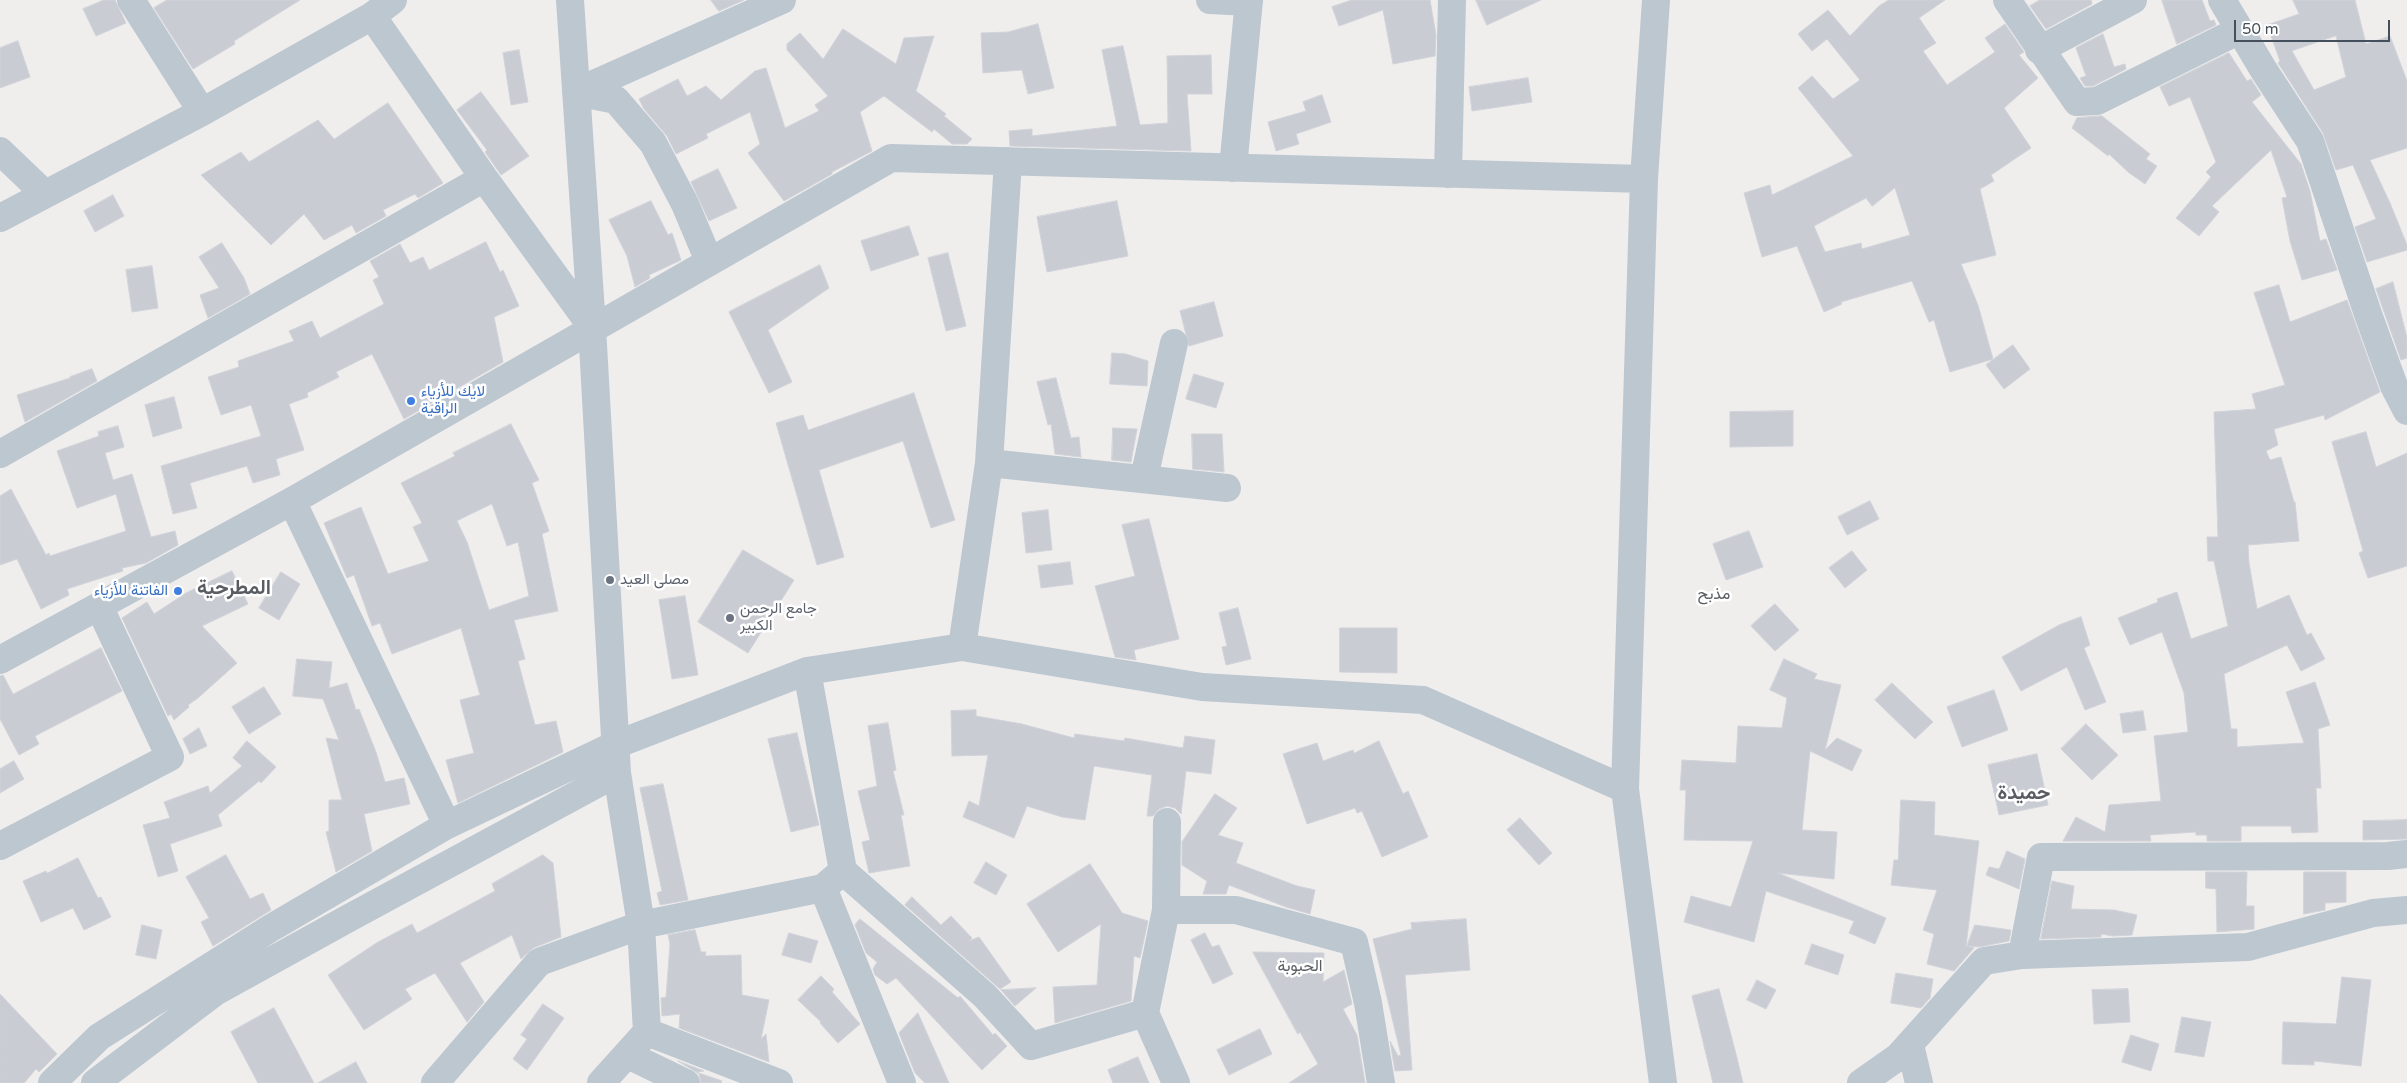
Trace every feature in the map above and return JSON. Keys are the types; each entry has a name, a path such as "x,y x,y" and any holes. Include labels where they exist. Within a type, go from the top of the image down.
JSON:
{"street":[{"path":"131,0 202,112"},
{"path":"0,218 202,112 372,16 393,0"},
{"path":"570,0 592,327 617,773 641,925 648,1032 601,1083"},
{"path":"576,92 782,0"},
{"path":"1210,0 1249,1 1233,168"},
{"path":"1448,174 1452,0"},
{"path":"1656,0 1644,179 1625,789 1663,1083"},
{"path":"2007,0 2039,50 2077,102 2097,101 2240,30"},
{"path":"2039,50 2133,0"},
{"path":"2222,0 2310,141 2387,368 2407,410"},
{"path":"372,16 484,178 592,327"},
{"path":"576,92 616,100 653,143 685,204 709,261"},
{"path":"0,151 45,194"},
{"path":"0,660 292,501 592,327 890,158 1644,179"},
{"path":"962,647 990,463 1008,162"},
{"path":"0,454 484,178"},
{"path":"1144,478 1174,343"},
{"path":"990,463 1227,488"},
{"path":"292,501 447,825"},
{"path":"0,846 170,757 99,606"},
{"path":"56,1082 99,1037 271,928 447,825 616,745 807,671 962,647 1202,687 1423,700 1625,789"},
{"path":"807,671 843,871 985,996 1030,1046 1145,1013"},
{"path":"95,1083 215,992 617,773"},
{"path":"1166,822 1166,910 1145,1013 1176,1083"},
{"path":"2022,955 2041,857 2388,856 2407,854"},
{"path":"435,1083 539,962 641,925 823,888 843,871"},
{"path":"823,888 902,1083"},
{"path":"1166,910 1236,910 1354,942 1368,1003 1381,1083"},
{"path":"1861,1083 1898,1057 1984,961 2022,955 2248,947 2372,913 2407,910"},
{"path":"648,1032 779,1083"},
{"path":"1910,1045 1919,1083"},
{"path":"628,1055 686,1083"}],"building":[{"path":"104,0 115,0 126,23 96,36 83,9"},
{"path":"167,0 300,0 234,41 235,44 193,69 154,8"},
{"path":"711,0 744,0 719,11"},
{"path":"1352,0 1430,0 1436,35 1435,56 1393,64 1383,10 1339,26 1332,7"},
{"path":"1476,0 1541,0 1487,25"},
{"path":"1889,0 1945,0 1919,18 1936,43 1923,51 1947,85 1995,52 1985,38 2005,24 2024,52 2019,55 2038,78 2004,108 2031,148 1991,175 1994,181 1980,189 1996,255 1961,264 1978,305 1993,359 1950,372 1934,320 1929,322 1912,281 1841,302 1842,304 1824,312 1797,246 1762,257 1744,193 1770,185 1772,195 1853,156 1798,88 1812,76 1833,99 1860,80 1827,39 1812,51 1798,34 1828,10 1850,36 1879,6","holes":["1895,188 1910,235 1862,249 1861,243 1825,252 1814,226 1866,198 1872,206"]},
{"path":"2040,0 2091,0 2092,4 2046,29 2030,6"},
{"path":"2162,0 2202,0 2210,21 2214,20 2216,25 2177,44"},
{"path":"2293,0 2355,0 2366,44 2390,36 2407,81 2407,148 2370,160 2390,203 2407,245 2407,250 2367,262 2355,227 2376,219 2353,165 2336,170 2323,133 2278,63 2280,61 2267,25 2299,14","holes":["2336,36 2346,77 2314,90 2292,51"]},
{"path":"1038,24 1054,88 1028,94 1022,70 983,73 981,33 1008,32"},
{"path":"843,29 896,64 904,38 934,36 916,91 946,114 944,116 972,139 967,144 952,144 934,129 932,132 884,96 860,112 872,151 832,172 832,174 784,201 748,153 760,144 750,112 706,134 708,138 676,154 667,136 644,109 639,99 678,79 687,96 706,86 721,100 755,71 766,68 785,128 819,111 815,105 828,96 787,50 787,44 800,33 823,59"},
{"path":"2103,34 2114,67 2125,64 2126,69 2093,86 2085,86 2080,78 2086,76 2076,48"},
{"path":"18,41 30,77 0,88 0,48"},
{"path":"1123,46 1140,125 1168,123 1167,56 1211,55 1212,94 1187,94 1191,151 1010,146 1009,131 1032,129 1032,136 1117,126 1102,50"},
{"path":"519,50 528,102 511,105 503,53"},
{"path":"2229,53 2247,81 2251,79 2261,95 2252,102 2301,164 2310,191 2320,241 2326,239 2337,270 2302,280 2290,241 2282,198 2287,197 2271,150 2212,206 2219,212 2199,236 2176,218 2211,177 2206,172 2216,162 2190,97 2169,106 2160,87"},
{"path":"1528,78 1532,102 1472,111 1469,87"},
{"path":"481,92 529,156 501,175 485,152 487,150 457,110"},
{"path":"1322,95 1331,122 1296,134 1299,144 1276,151 1268,122 1306,111 1303,102"},
{"path":"388,103 443,183 418,198 415,194 383,210 386,216 356,233 352,225 324,240 304,214 271,245 201,175 241,152 249,162 318,120 334,139"},
{"path":"2102,116 2150,154 2146,159 2157,166 2145,184 2128,172 2109,154 2108,156 2072,128 2077,118"},
{"path":"718,169 737,208 709,221 691,182"},
{"path":"113,195 124,216 95,232 84,211"},
{"path":"651,201 668,235 672,233 681,260 649,275 650,278 635,287 627,256 609,220"},
{"path":"1117,201 1128,256 1047,272 1037,217"},
{"path":"909,226 919,255 871,271 861,241"},
{"path":"486,242 500,272 503,270 519,306 494,317 503,362 404,419 372,354 336,372 339,377 307,393 308,397 289,404 304,450 276,459 280,475 253,483 247,466 190,483 197,508 173,514 161,466 261,436 251,405 221,415 208,377 239,367 238,361 294,341 289,331 312,321 320,338 384,304 373,280 379,277 370,261 400,244 410,263 423,257 429,270"},
{"path":"222,243 244,278 250,294 208,318 200,295 219,288 199,257"},
{"path":"948,253 966,326 946,331 928,258"},
{"path":"820,265 829,288 768,330 792,382 769,393 729,312"},
{"path":"152,266 158,308 132,312 126,270"},
{"path":"2393,282 2407,338 2407,358 2401,360 2376,289"},
{"path":"2279,285 2290,322 2347,300 2380,392 2325,420 2324,415 2274,429 2278,445 2266,451 2270,460 2281,457 2295,502 2299,541 2248,545 2249,563 2257,609 2289,595 2307,635 2311,633 2325,659 2301,671 2287,645 2224,674 2231,729 2237,729 2237,747 2304,743 2286,692 2315,682 2330,725 2318,729 2321,788 2316,788 2318,832 2292,833 2291,826 2241,826 2241,841 2207,841 2207,835 2196,835 2196,832 2150,835 2151,841 2063,841 2076,817 2105,832 2109,805 2161,801 2154,736 2188,732 2184,693 2162,632 2130,645 2118,618 2158,602 2157,599 2177,592 2191,639 2228,626 2214,561 2208,561 2207,537 2218,537 2214,412 2256,409 2252,394 2285,385 2254,293"},
{"path":"1214,302 1223,336 1189,346 1180,311"},
{"path":"2013,345 2030,369 2004,389 1986,365"},
{"path":"1112,353 1126,354 1148,361 1147,386 1110,384"},
{"path":"92,369 97,381 25,422 17,395"},
{"path":"1194,374 1224,383 1216,408 1186,399"},
{"path":"1056,378 1071,438 1079,437 1081,457 1055,454 1051,424 1048,425 1037,382"},
{"path":"914,393 955,520 931,528 903,441 819,470 844,557 817,565 776,423 803,415 808,430"},
{"path":"174,397 182,428 153,437 145,405"},
{"path":"1793,411 1793,446 1730,447 1730,412"},
{"path":"511,424 539,480 532,483 549,531 542,534 558,611 514,620 525,659 518,661 535,725 556,721 563,752 458,803 446,760 474,753 460,700 480,695 461,628 392,654 380,623 372,626 354,575 347,578 324,523 361,507 388,574 429,561 413,527 422,523 401,483 455,456 453,453","holes":["492,504 507,546 518,542 529,596 489,610 467,542 457,521"]},
{"path":"118,426 124,447 105,453 113,480 132,474 151,537 175,531 178,545 146,563 122,568 123,571 67,589 69,595 41,609 17,559 0,565 0,496 11,489 46,555 49,553 50,556 126,531 116,494 77,508 57,451 99,436 98,432"},
{"path":"1113,428 1137,429 1131,462 1112,460"},
{"path":"2366,432 2376,467 2407,453 2407,566 2368,578 2359,553 2363,551 2332,442"},
{"path":"1192,434 1222,434 1224,472 1193,469"},
{"path":"1870,501 1879,519 1847,535 1838,517"},
{"path":"1048,510 1052,550 1026,553 1022,513"},
{"path":"1149,519 1179,639 1134,650 1136,660 1115,657 1095,586 1135,576 1122,525"},
{"path":"1749,531 1763,567 1726,580 1713,544"},
{"path":"743,550 794,580 748,653 698,622"},
{"path":"1852,551 1867,570 1845,588 1829,568"},
{"path":"1070,562 1073,584 1041,588 1038,566"},
{"path":"232,571 248,604 202,626 237,663 188,705 189,707 174,720 171,714 168,716 122,618 147,602 154,614 186,593"},
{"path":"281,572 300,584 279,620 259,608"},
{"path":"685,596 698,675 672,679 659,600"},
{"path":"1775,604 1799,630 1775,651 1751,626"},
{"path":"1238,608 1251,659 1226,665 1222,647 1227,646 1219,613"},
{"path":"2081,617 2090,645 2084,648 2106,702 2085,710 2067,667 2021,691 2002,657 2059,625"},
{"path":"1340,628 1397,628 1397,673 1340,672"},
{"path":"101,648 122,691 35,736 39,744 19,755 0,719 0,676 3,675 13,694"},
{"path":"297,659 332,662 329,688 347,683 356,710 359,709 376,752 385,782 404,778 410,804 364,814 372,851 336,872 326,832 329,831 329,800 342,800 326,738 339,740 323,699 293,696"},
{"path":"1784,659 1817,674 1814,679 1841,685 1825,750 1837,738 1862,750 1852,771 1810,751 1802,830 1837,832 1834,879 1778,873 1886,918 1875,944 1849,933 1854,921 1766,891 1754,942 1684,922 1691,896 1731,907 1753,841 1684,840 1686,790 1680,790 1682,760 1736,763 1738,726 1782,728 1787,698 1770,690"},
{"path":"1892,683 1933,722 1915,739 1875,700"},
{"path":"264,687 281,714 249,734 232,707"},
{"path":"1994,690 2008,730 1962,747 1947,707"},
{"path":"976,710 976,716 1022,724 1074,738 1075,734 1124,741 1125,738 1183,748 1185,736 1215,740 1211,774 1186,771 1181,814 1175,808 1167,806 1159,809 1153,816 1147,816 1152,775 1094,766 1085,820 1062,817 1027,806 1014,838 963,817 969,801 979,806 988,755 952,756 951,711"},
{"path":"2143,711 2146,730 2123,733 2120,714"},
{"path":"888,723 896,770 893,771 904,815 901,815 910,866 869,873 862,842 870,840 858,791 877,786 868,726"},
{"path":"2086,724 2118,755 2092,780 2061,749"},
{"path":"199,728 207,746 190,754 183,739"},
{"path":"797,733 819,825 791,832 768,739"},
{"path":"247,741 276,767 261,783 259,781 218,815 222,826 170,844 178,871 158,877 143,825 170,818 164,802 208,786 210,793 242,766 233,758"},
{"path":"1379,741 1403,794 1408,791 1428,837 1382,857 1362,811 1357,813 1355,808 1307,824 1283,754 1317,743 1323,761 1353,750 1354,753"},
{"path":"2037,754 2048,805 1999,815 1988,765"},
{"path":"14,761 24,779 0,793 0,769"},
{"path":"663,784 688,900 660,905 657,893 662,891 640,788"},
{"path":"1215,794 1237,808 1218,835 1243,843 1236,863 1297,886 1315,890 1310,914 1229,885 1226,894 1203,894 1207,881 1182,865 1182,842"},
{"path":"1901,800 1935,802 1934,835 1979,841 1966,946 1974,948 1954,971 1927,964 1934,934 1923,930 1937,890 1891,885 1894,860 1898,860"},
{"path":"1520,818 1552,853 1539,865 1507,830"},
{"path":"2407,820 2407,839 2363,840 2363,821"},
{"path":"2007,851 2025,859 2019,889 1986,875 1989,867 1999,869"},
{"path":"226,855 250,899 263,893 271,910 213,946 201,922 209,918 186,877"},
{"path":"543,855 553,863 561,937 533,948 521,959 512,935 460,963 484,1002 467,1022 435,973 405,989 412,999 364,1030 328,975 378,942 412,924 417,933 495,891 492,884"},
{"path":"78,858 98,898 101,897 111,917 84,930 73,908 41,922 23,881 46,871 47,873"},
{"path":"986,862 1007,875 996,895 974,883"},
{"path":"1090,864 1122,913 1148,921 1140,958 1134,956 1131,1001 1055,1023 1053,987 1097,985 1101,924 1058,952 1027,904"},
{"path":"2206,872 2247,872 2246,906 2254,906 2254,929 2217,932 2216,889 2206,888"},
{"path":"2304,872 2346,872 2346,902 2325,903 2325,910 2304,914"},
{"path":"2052,881 2074,886 2071,909 2114,910 2137,915 2132,935 2113,936 2101,934 2101,937 2041,939"},
{"path":"912,897 941,925 951,916 972,938 969,941 979,937 1011,982 1000,989 905,905"},
{"path":"860,919 958,998 960,996 993,1035 995,1033 1007,1046 982,1070 896,978 887,984 875,975 873,969 877,962 866,953 855,925"},
{"path":"1466,919 1470,970 1405,975 1412,1070 1395,1071 1390,1041 1398,1056 1401,1055 1373,939 1412,929 1411,923"},
{"path":"142,925 162,930 156,959 136,955"},
{"path":"1975,925 2011,930 2009,941 1979,947 1967,946"},
{"path":"695,930 701,952 706,952 705,956 741,955 742,995 769,1000 761,1039 766,1034 769,1062 679,1028 680,1014 662,1016 661,998 666,997 670,944 668,935"},
{"path":"789,933 818,941 811,963 782,955"},
{"path":"1205,933 1212,947 1219,945 1233,974 1213,984 1191,940"},
{"path":"1812,944 1844,955 1838,975 1805,964"},
{"path":"1253,952 1324,953 1323,982 1344,970 1352,1004 1343,1009 1357,1035 1365,1083 1289,1083 1318,1064 1300,1032 1298,1034"},
{"path":"1896,973 1933,979 1930,998 1921,1008 1891,1003"},
{"path":"821,976 834,989 832,992 860,1024 838,1043 821,1022 798,1000"},
{"path":"2342,977 2371,980 2361,1066 2314,1061 2314,1065 2282,1064 2283,1022 2336,1024"},
{"path":"1757,980 1776,990 1766,1009 1747,1000"},
{"path":"1036,988 1015,1006 1001,990"},
{"path":"1719,989 1743,1083 1713,1083 1692,996"},
{"path":"2128,989 2130,1022 2094,1024 2092,990"},
{"path":"0,994 57,1054 39,1072 36,1069 24,1083 0,1083"},
{"path":"543,1004 564,1018 527,1070 513,1059 527,1039 521,1035"},
{"path":"274,1008 314,1083 258,1083 231,1032"},
{"path":"918,1013 949,1083 925,1083 915,1073 899,1033"},
{"path":"2182,1017 2211,1022 2204,1057 2175,1052"},
{"path":"1260,1029 1272,1054 1229,1075 1217,1050"},
{"path":"2131,1035 2159,1044 2151,1071 2122,1062"},
{"path":"1138,1057 1149,1083 1113,1083 1108,1070"},
{"path":"678,1061 704,1071 696,1072 722,1081 721,1083 701,1083 699,1074"},
{"path":"356,1062 367,1083 318,1083"}],"place":[{"name":"لايك للأزياء الراقية","path":"411,401"},
{"name":"مصلى العيد","path":"610,580"},
{"name":"الفاتنة للأزياء","path":"178,591"},
{"name":"جامع الرحمن الكبير","path":"730,618"}],"district":[{"name":"المطرحية","path":"234,589"},
{"name":"مذبح","path":"1714,595"},
{"name":"حميدة","path":"2024,794"},
{"name":"الحبوبة","path":"1300,967"}]}
